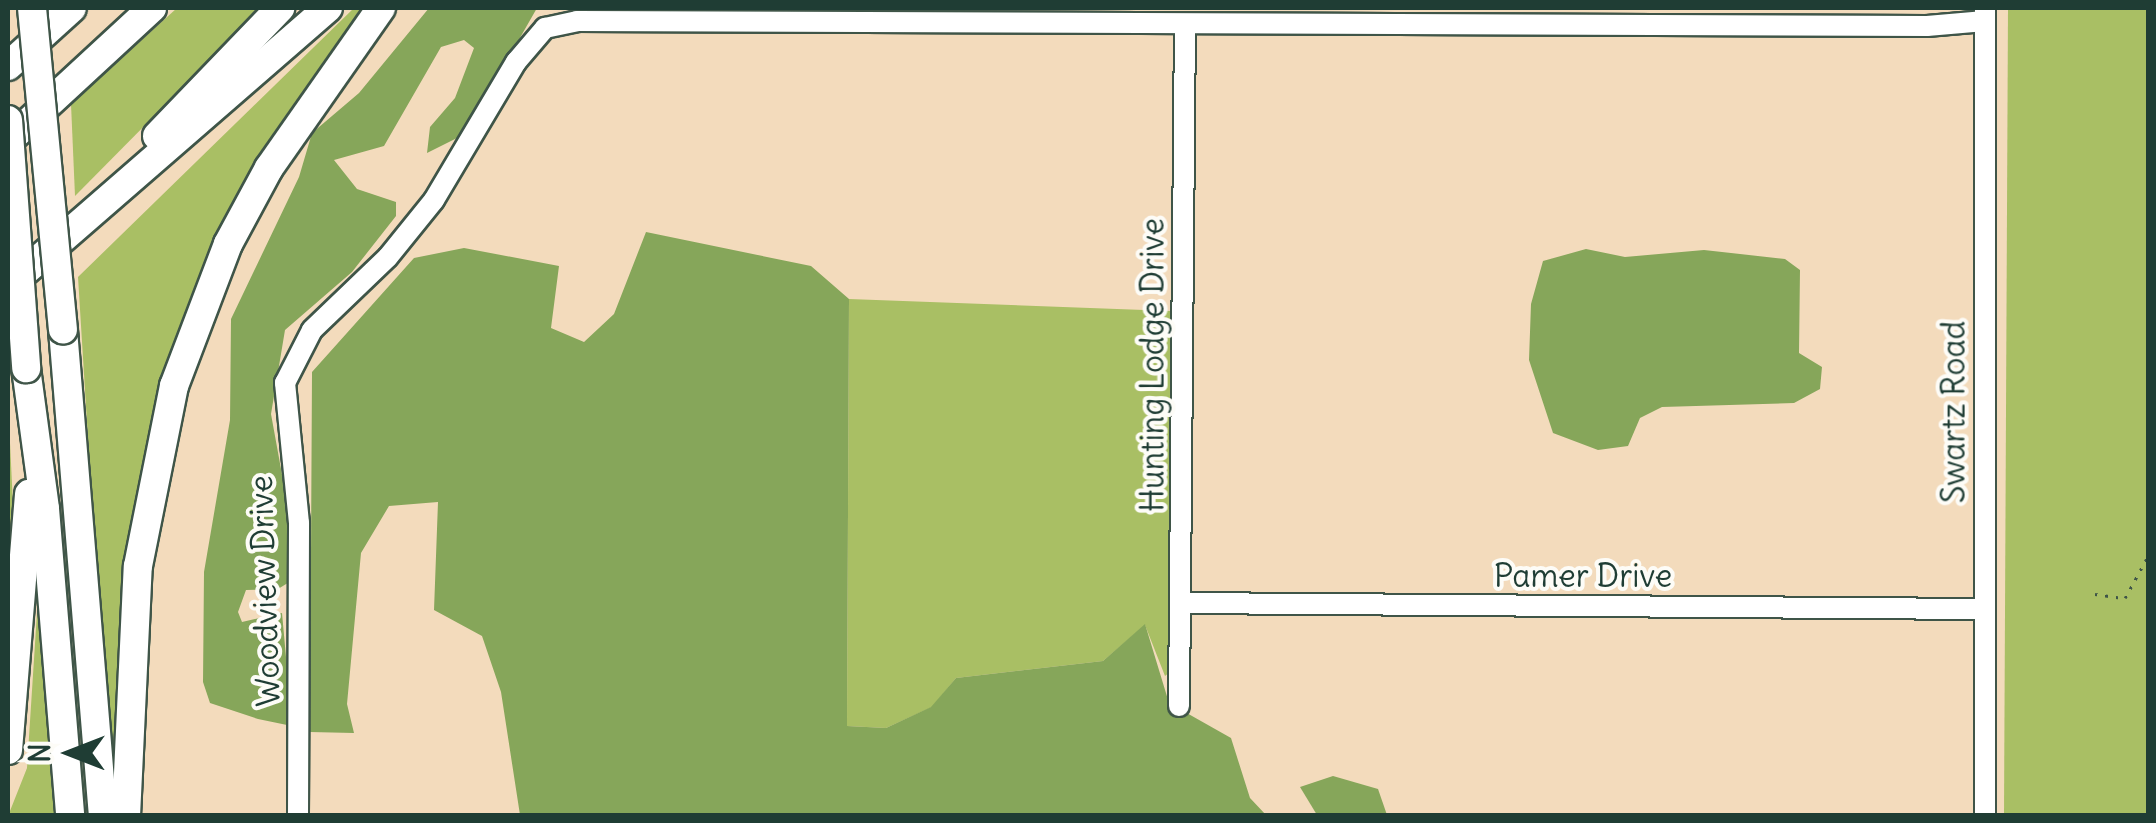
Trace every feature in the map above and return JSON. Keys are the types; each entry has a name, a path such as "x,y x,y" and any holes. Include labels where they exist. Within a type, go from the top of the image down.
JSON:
{"highway":[{"path":"32,8 103,816"},
{"path":"8,66 72,8"},
{"path":"8,141 152,8"},
{"path":"93,209 280,8"},
{"path":"8,286 328,8"},
{"path":"126,816 138,566 174,386 222,260 269,168 382,8"},
{"path":"8,120 26,368 28,539 8,750"},
{"path":"26,368 45,508 70,816"}],"street":[{"path":"556,15 1185,24 1984,14"},
{"name":"Swartz Road","path":"1984,14 1985,816"},
{"name":"Woodview Drive","path":"298,816 299,523 283,404 290,366 312,330 388,257 434,200 530,41 556,15"},
{"name":"Hunting Lodge Drive","path":"1179,706 1185,24"},
{"name":"Pamer Drive","path":"1182,604 1985,609"}],"path":[{"path":"2095,594 2124,598 2148,556"}],"green space":[{"path":"177,8 261,8 75,196 71,104"},
{"path":"354,8 377,8 290,121 164,396 111,811 78,277"},
{"path":"429,8 537,8 465,134 427,153 430,127 455,98 474,48 464,40 441,47 384,146 334,160 357,189 396,202 396,216 352,272 285,330 271,414 291,524 291,581 278,589 246,590 238,612 242,622 282,613 290,701 287,725 258,719 210,703 203,682 204,572 230,420 231,319 299,177 312,133 359,93"},
{"path":"2008,8 2148,8 2148,815 2004,815"},
{"path":"646,232 811,266 849,299 847,726 886,728 931,707 956,678 1103,661 1145,624 1169,703 1231,738 1250,798 1266,815 520,815 501,692 482,636 434,610 438,502 389,506 361,553 347,704 354,733 310,732 312,372 414,258 464,248 559,266 551,328 584,342 614,314"},
{"path":"1586,249 1625,257 1704,250 1785,259 1800,270 1799,353 1822,367 1820,389 1794,403 1662,407 1640,418 1628,446 1598,450 1553,433 1529,360 1531,304 1543,261"},
{"path":"849,299 1171,311 1175,668 1165,676 1145,625 1103,661 956,678 932,707 886,728 847,726"},
{"path":"8,401 17,587 8,671"},
{"path":"38,597 47,602 62,815 8,816 27,768"},
{"path":"1333,776 1378,789 1387,815 1317,815 1300,787"}]}
